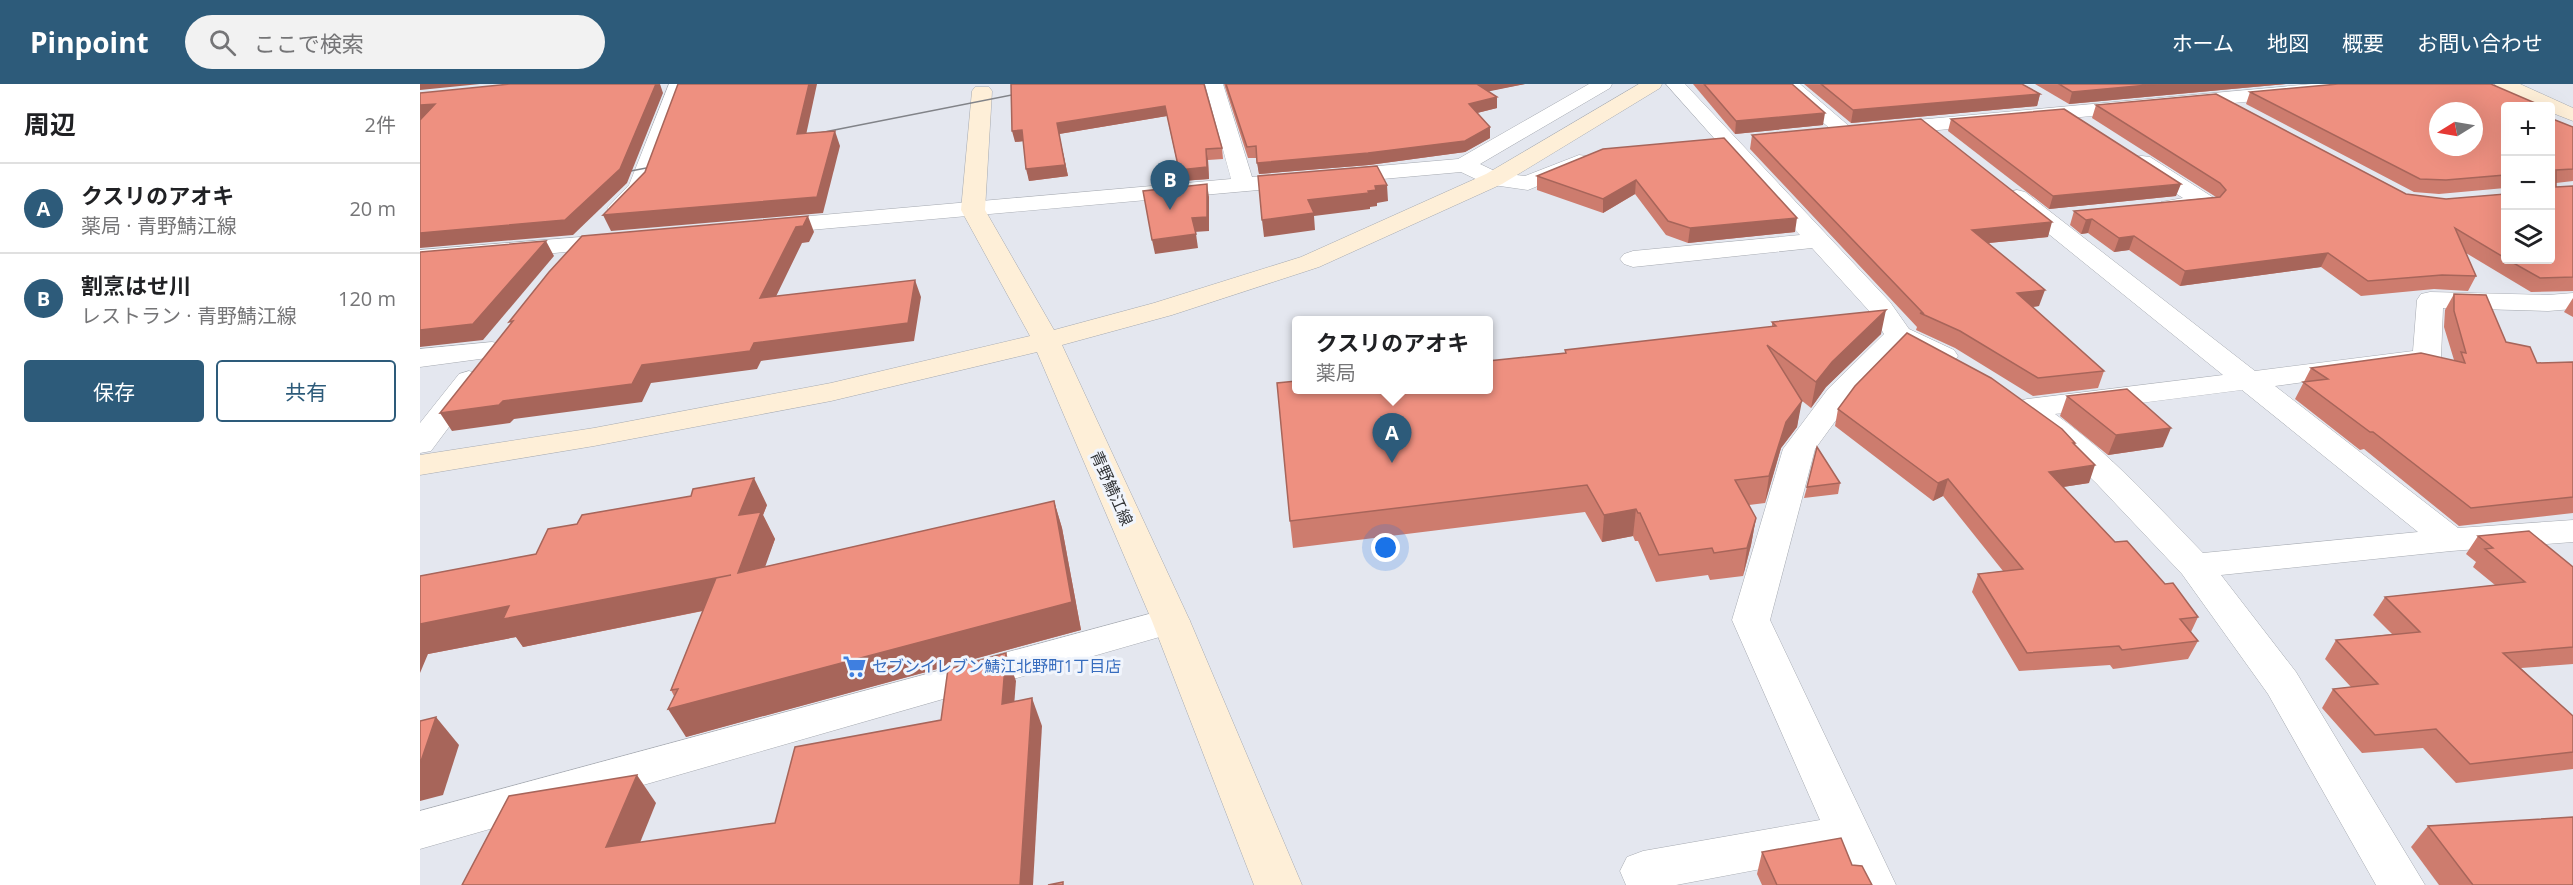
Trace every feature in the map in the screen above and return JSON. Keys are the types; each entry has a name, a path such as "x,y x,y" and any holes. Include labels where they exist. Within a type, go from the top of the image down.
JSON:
{"street":[{"path":"553,274 639,188 678,84"},
{"path":"1214,84 1243,183"},
{"path":"744,229 1463,165 1603,84"},
{"path":"420,465 594,437 831,392 1046,341 1163,309 1310,262 1494,179 1653,84"},
{"path":"1675,84 1881,308 1899,335 1971,372"},
{"path":"1789,84 1846,132"},
{"path":"1822,134 2065,112 2215,92 2374,84"},
{"path":"2504,84 2573,115"},
{"path":"973,210 982,91"},
{"path":"2215,92 2254,119"},
{"path":"2036,95 2093,130"},
{"path":"1924,124 1952,146"},
{"path":"2121,148 2206,204 2148,208"},
{"path":"1463,165 1494,179 1528,183 1582,159 1601,154"},
{"path":"1998,182 2451,540"},
{"name":"青野鯖江線","path":"973,210 1046,341 1172,621 1278,885"},
{"path":"2044,218 2079,214"},
{"path":"420,258 639,239"},
{"path":"1633,259 1819,240"},
{"path":"2401,885 2282,683 2195,566 2068,438 2016,400 2249,381 2427,358 2430,300 2548,303 2573,301"},
{"path":"1872,885 1751,620 1799,449 1839,395 1899,335"},
{"path":"420,358 499,342 420,444"},
{"path":"2195,566 2451,540 2573,531"},
{"path":"420,830 1172,621"},
{"path":"1643,871 1847,834"}],"building":[{"path":"510,84 656,84 620,169 565,220 420,233 420,120 435,104 420,105 420,93"},
{"path":"678,84 809,84 797,134 835,131 817,197 603,215 645,172"},
{"path":"1011,84 1204,84 1222,148 1206,149 1207,167 1179,170 1165,106 1057,123 1065,165 1026,169 1022,130 1012,131"},
{"path":"1226,84 1477,84 1497,97 1469,104 1490,127 1465,141 1257,163 1256,146 1247,147"},
{"path":"1704,84 1792,84 1825,113 1736,121"},
{"path":"1821,84 2022,84 2040,94 1853,110"},
{"path":"2059,84 2159,84 2072,92"},
{"path":"2338,84 2491,84 2533,102 2501,102 2501,175 2446,180 2420,179 2250,92"},
{"path":"2216,94 2406,194 2446,199 2501,194 2501,256 2455,228 2476,276 2442,275 2368,281 2328,253 2185,271 2134,236 2119,238 2092,219 2086,220 2074,211 2220,197 2226,190 2220,183 2096,105"},
{"path":"2064,109 2181,184 2053,196 1951,119"},
{"path":"1921,119 2052,222 1972,230 2045,290 2017,293 2104,371 2038,378 1960,331 1920,313 1923,313 1752,135"},
{"path":"2555,120 2573,127 2573,169 2556,170 2556,187 2573,186 2573,277 2540,278 2515,264 2555,264"},
{"path":"1724,138 1797,218 1690,228 1668,221 1636,180 1603,199 1537,176 1603,149"},
{"path":"1377,166 1387,185 1375,186 1376,190 1368,191 1369,193 1308,200 1314,213 1262,220 1258,176"},
{"path":"1207,184 1207,217 1192,218 1196,234 1152,240 1143,191"},
{"path":"808,216 803,226 796,227 760,298 915,280 908,323 754,343 750,351 642,365 632,384 503,401 499,405 440,413 549,272 582,236"},
{"path":"546,241 473,324 420,330 420,252"},
{"path":"2454,294 2486,295 2506,342 2530,347 2537,363 2573,362 2573,497 2471,508 2373,432 2303,382 2328,379 2311,368 2421,353 2465,363 2461,352 2466,353 2454,311"},
{"path":"1886,310 1832,362 1816,382 1767,345 1802,401 1786,422 1769,476 1735,480 1756,518 1747,548 1714,553 1712,548 1659,555 1636,509 1604,515 1587,485 1290,521 1277,383 1292,381 1292,394 1493,394 1493,360 1776,326 1772,322"},
{"path":"1907,333 1991,378 2062,429 2095,465 2049,472 2115,542 2127,541 2165,584 2173,583 2198,617 2180,619 2198,641 2122,650 2119,646 2027,653 1978,574 2023,569 1948,479 1938,483 1838,409 1855,386"},
{"path":"2127,389 2171,428 2116,435 2067,396"},
{"path":"1817,447 1840,483 1807,487"},
{"path":"754,478 739,515 761,512 738,573 1054,501 1072,602 668,709 678,689 671,690 716,578 731,575 503,619 509,606 420,624 420,576 536,554 548,529 577,524 582,515 691,496 693,489"},
{"path":"2529,531 2573,567 2573,647 2503,653 2573,716 2573,752 2470,764 2436,729 2375,735 2333,689 2378,684 2336,640 2420,632 2385,597 2525,582 2485,549 2493,548 2478,536"},
{"path":"1006,653 1002,704 1032,698 1020,885 462,885 509,796 637,775 606,847 775,823 795,747 941,720 948,669"},
{"path":"436,717 420,764 420,721"},
{"path":"2573,817 2573,885 2473,885 2428,826"},
{"path":"1841,838 1852,865 1862,866 1872,885 1777,885 1762,852"}],"tram line":[{"path":"809,135 1027,92"},
{"path":"615,174 662,165"}],"place":[{"name":"割烹はせ川","path":"1170,210"},
{"name":"クスリのアオキ","path":"1392,463"},
{"name":"セブンイレブン鯖江北野町1丁目店","path":"854,666"}]}
